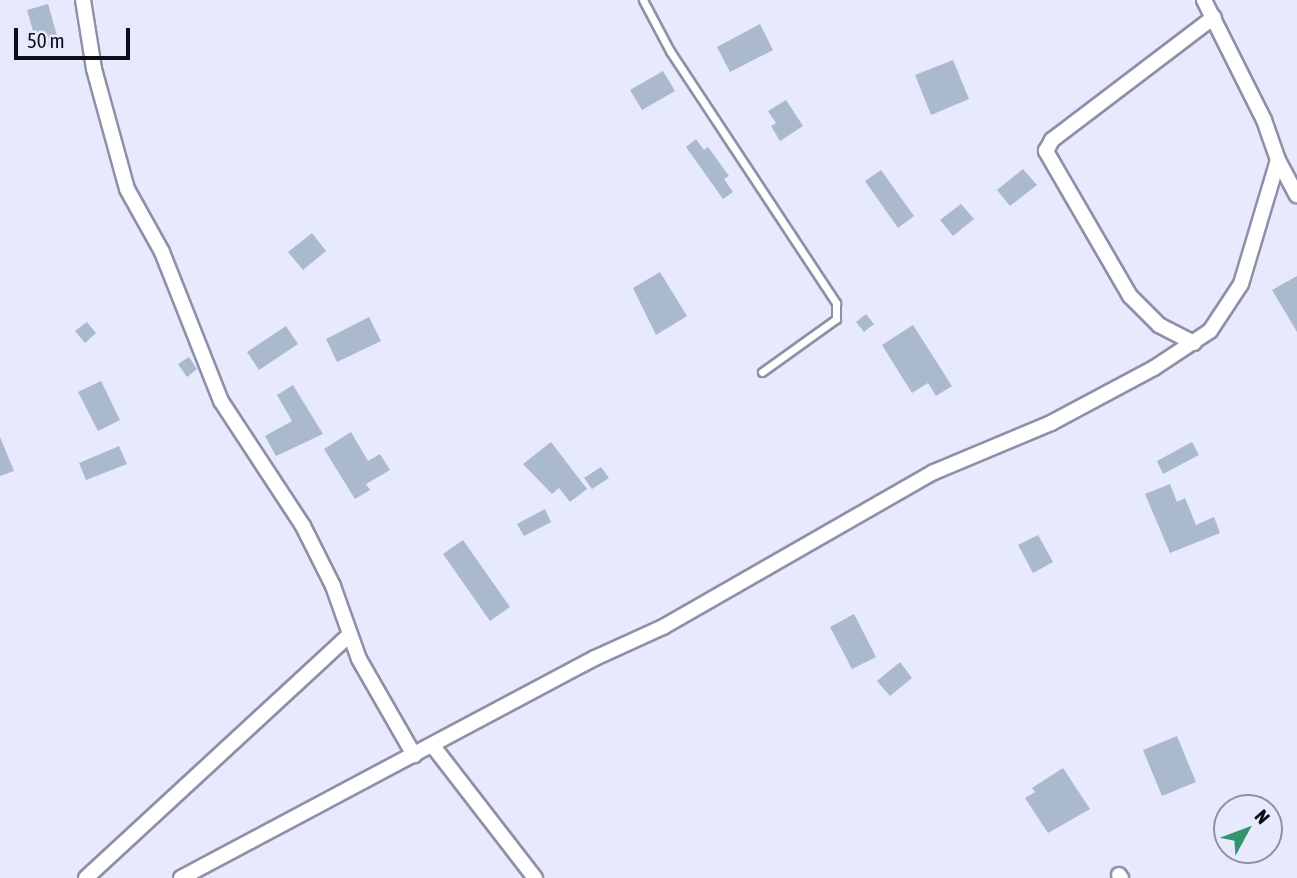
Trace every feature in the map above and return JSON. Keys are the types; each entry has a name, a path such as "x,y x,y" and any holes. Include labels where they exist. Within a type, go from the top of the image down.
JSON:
{"street":[{"path":"83,0 94,69 127,189 162,252 221,401 303,526 333,586 349,635 414,755"},
{"path":"1204,0 1264,120 1278,160 1297,195"},
{"path":"1194,343 1159,325 1130,296 1046,151 1052,140 1214,17"},
{"path":"181,878 595,658 663,627 934,472 1051,423 1194,343 1221,318 1236,294 1278,160"},
{"path":"86,878 349,635"},
{"path":"433,746 535,878"}],"lane":[{"path":"643,0 670,51 836,303 836,319 762,372"}],"building":[{"path":"48,4 59,43 38,49 27,10"},
{"path":"760,24 773,50 730,72 717,47"},
{"path":"953,60 969,99 931,115 915,75"},
{"path":"663,71 675,91 642,110 630,90"},
{"path":"786,100 803,126 780,141 771,126 776,123 768,111"},
{"path":"696,139 704,150 708,147 729,176 724,179 733,192 723,199 686,147"},
{"path":"1023,169 1037,185 1010,206 997,190"},
{"path":"881,170 914,216 898,228 865,181"},
{"path":"961,204 974,219 953,236 940,220"},
{"path":"312,233 326,251 303,270 288,252"},
{"path":"660,272 687,316 656,335 633,288"},
{"path":"1297,276 1297,332 1272,290"},
{"path":"866,314 874,324 864,332 856,322"},
{"path":"369,317 381,341 337,362 326,339"},
{"path":"87,322 96,333 85,343 75,331"},
{"path":"913,325 952,386 936,396 928,383 912,393 882,345"},
{"path":"286,326 298,344 259,370 247,352"},
{"path":"189,357 197,369 187,377 178,364"},
{"path":"101,381 120,420 98,431 78,392"},
{"path":"293,385 323,434 276,456 265,436 292,421 277,395"},
{"path":"351,432 368,461 380,454 390,470 366,484 370,490 355,499 324,449"},
{"path":"0,437 14,471 0,476"},
{"path":"551,442 587,489 570,502 559,488 552,494 523,464"},
{"path":"1192,442 1199,455 1163,474 1157,461"},
{"path":"119,446 127,464 86,480 79,463"},
{"path":"601,467 609,478 592,489 584,478"},
{"path":"1170,484 1177,502 1185,498 1196,525 1214,517 1220,533 1170,553 1145,494"},
{"path":"545,509 551,522 524,536 517,524"},
{"path":"1038,535 1053,562 1033,573 1018,545"},
{"path":"463,540 510,607 490,621 443,554"},
{"path":"854,614 876,657 852,669 830,627"},
{"path":"900,662 912,678 890,696 877,681"},
{"path":"1177,736 1196,782 1162,796 1143,750"},
{"path":"1063,768 1090,809 1048,833 1025,798 1035,792 1032,788"}]}
